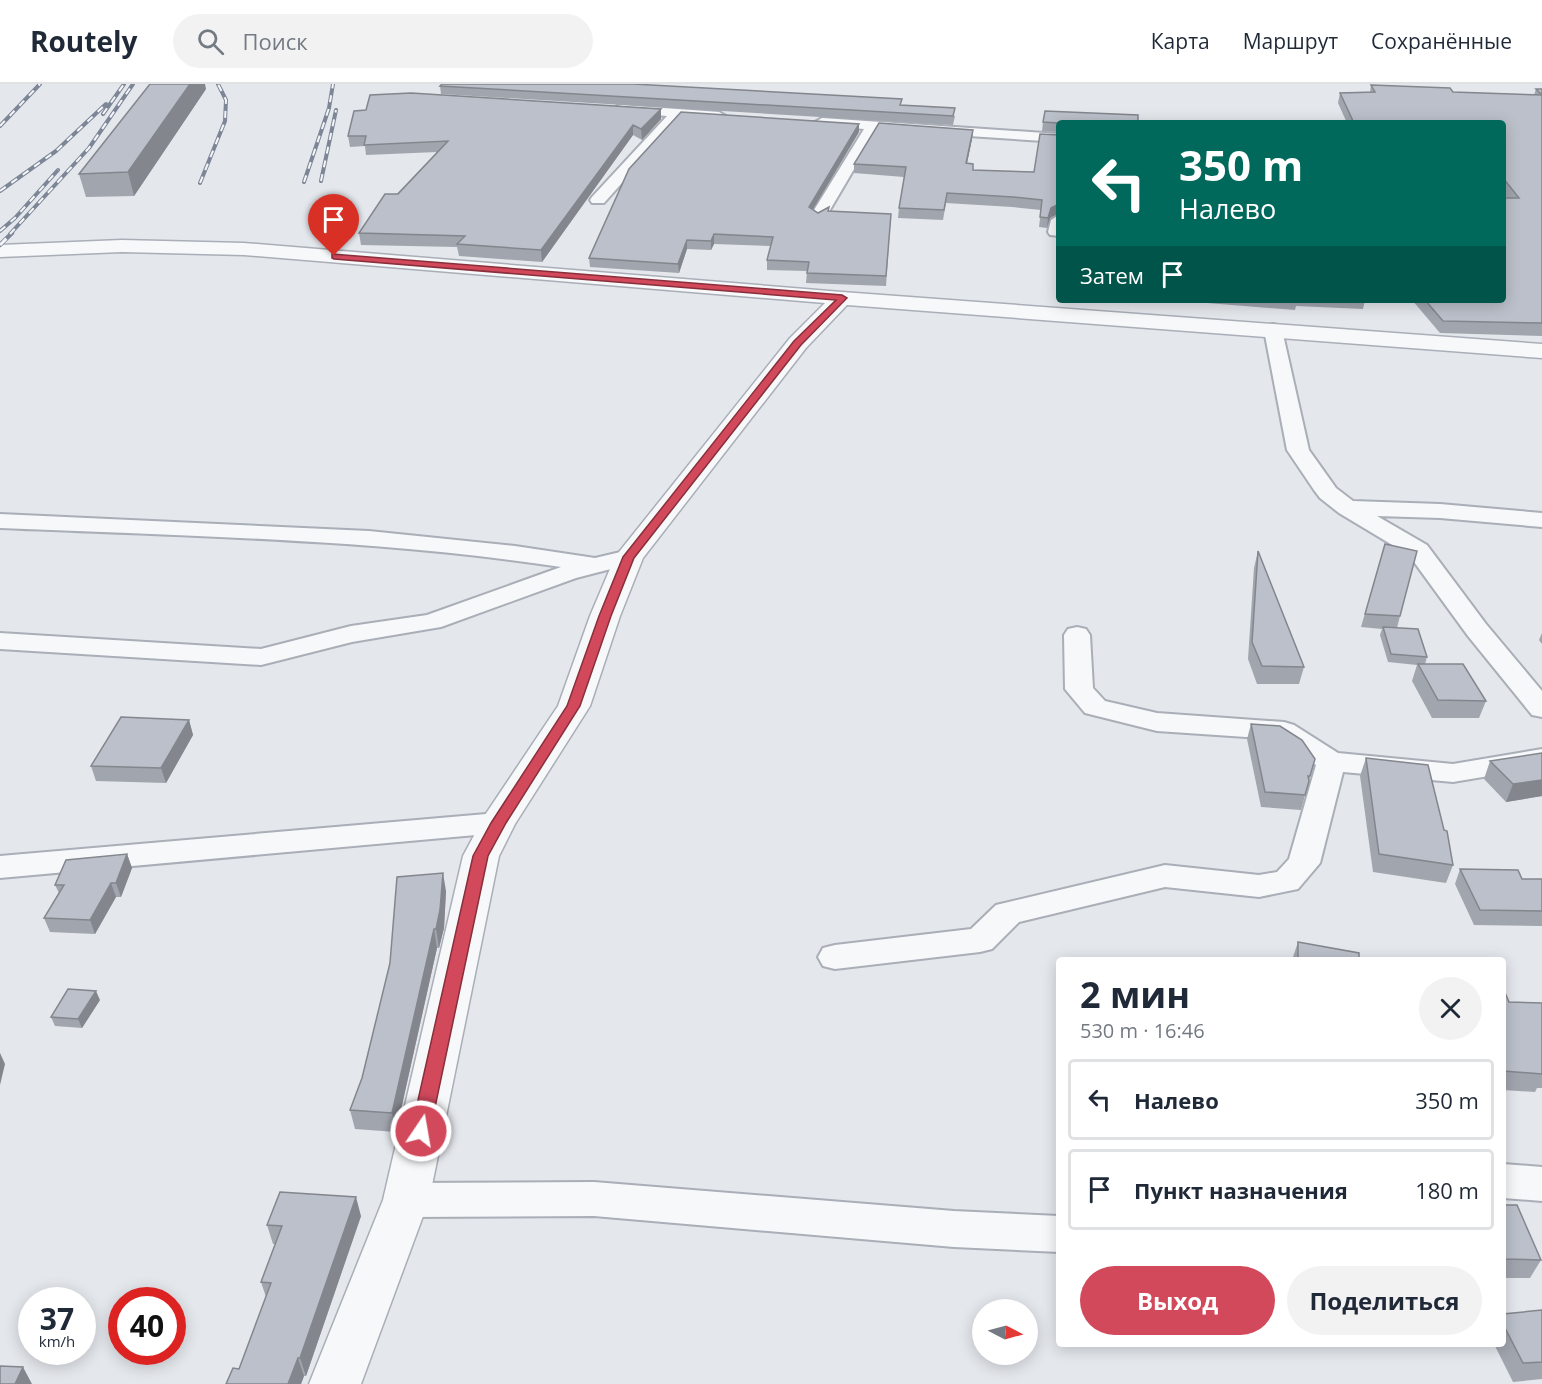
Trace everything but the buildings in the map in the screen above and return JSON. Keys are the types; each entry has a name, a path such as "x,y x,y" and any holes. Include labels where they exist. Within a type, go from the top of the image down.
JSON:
{"street":[{"path":"610,109 735,117"},
{"path":"598,200 677,113"},
{"path":"804,121 1056,138"},
{"path":"819,215 873,125"},
{"path":"0,251 86,246 178,245 233,248 842,298 1542,351"},
{"path":"335,1384 406,1200 481,856 498,823 574,706 605,616 629,557 798,343 842,298"},
{"path":"1273,330 1298,450 1328,493 1347,508 1418,550 1542,710"},
{"path":"1347,508 1440,511 1542,520"},
{"path":"0,521 326,536 510,550 593,565"},
{"path":"0,641 261,657 351,634 432,622 593,565 629,557"},
{"path":"1077,635 1079,689 1095,708 1157,722 1284,731 1331,762 1453,773 1542,758"},
{"path":"835,957 980,940 1008,913 1165,876 1259,886 1287,881 1304,863 1331,762"},
{"path":"0,867 498,823"},
{"path":"1506,1181 1542,1184"},
{"path":"406,1200 594,1199 954,1229 1056,1234"}],"railway":[{"path":"0,126 40,84"},
{"path":"103,114 124,84"},
{"path":"10,234 89,148 133,84"},
{"path":"200,183 225,121 226,100 218,84"},
{"path":"304,182 329,108 333,84"},
{"path":"0,191 56,151 106,104"},
{"path":"321,181 336,110"},
{"path":"0,231 15,218 58,170"},
{"path":"0,245 12,233"}],"route":[{"path":"334,256 842,298 798,343 629,557 605,616 574,706 498,823 481,856 421,1131"}]}
